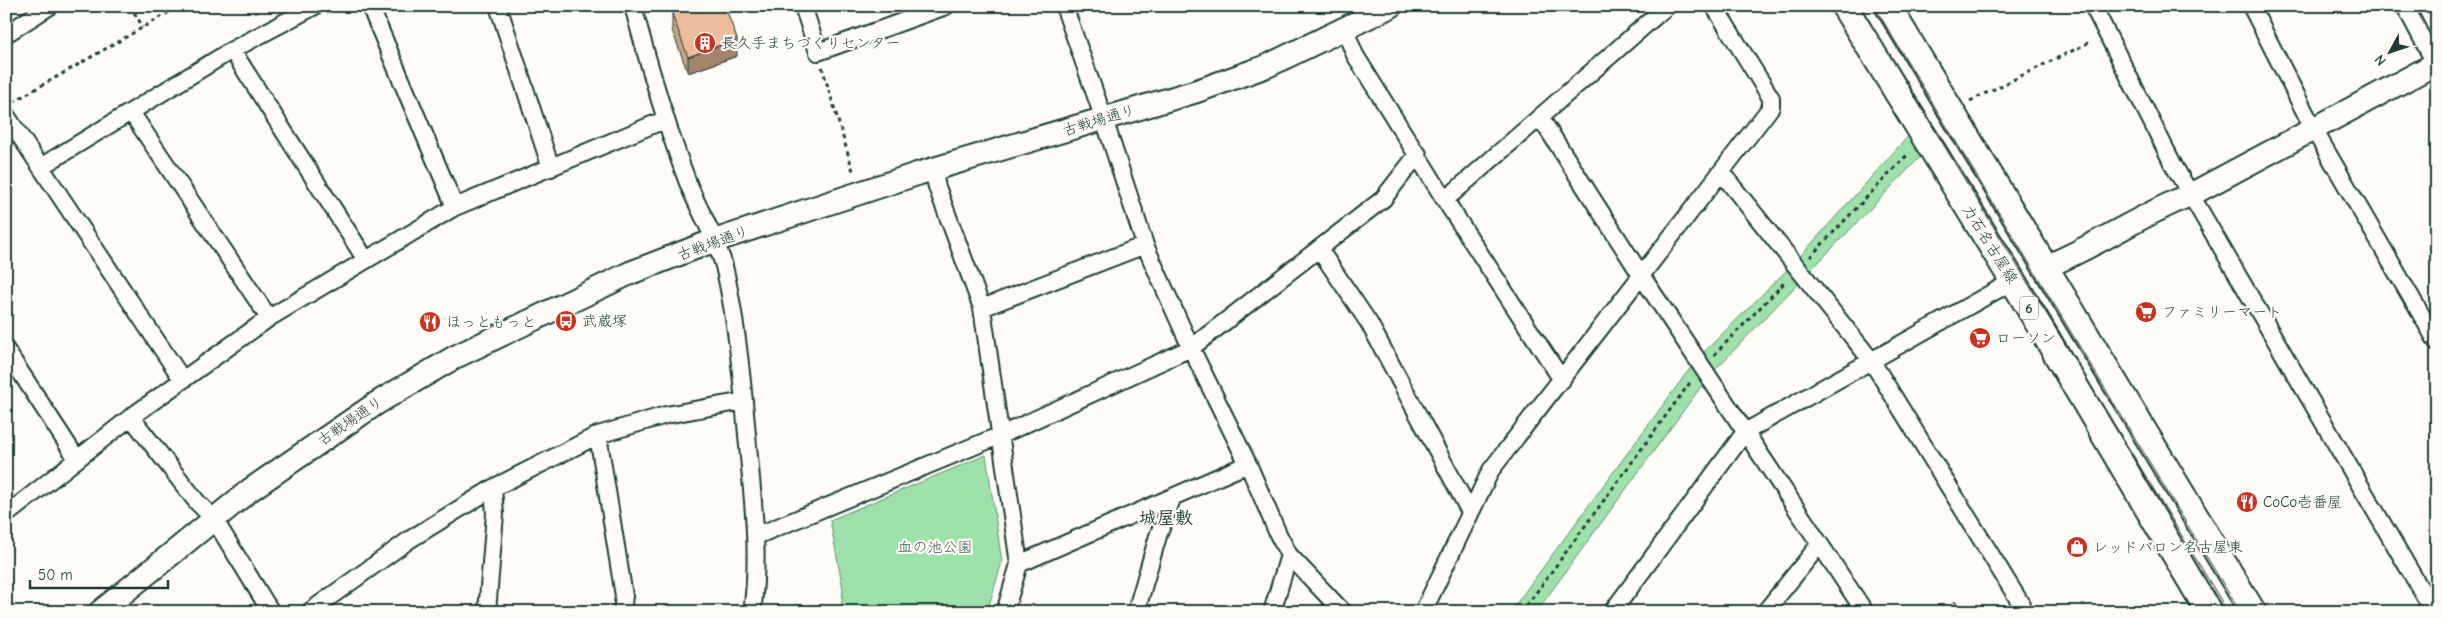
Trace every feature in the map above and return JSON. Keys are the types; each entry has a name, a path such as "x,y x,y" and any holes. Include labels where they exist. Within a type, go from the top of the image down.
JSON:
{"main road":[{"name":"力石名古屋線","path":"1844,6 2013,281 2209,612"},
{"name":"6","path":"1888,6 2253,612"}],"street":[{"path":"6,34 50,6"},
{"path":"42,166 232,50 314,6"},
{"path":"370,6 455,208"},
{"path":"498,6 551,168"},
{"path":"633,6 664,120 697,205 715,241 724,266 744,401 756,536 755,593 752,612"},
{"path":"803,6 818,52 929,9 946,6"},
{"path":"1064,6 1104,119 1145,245 1190,348 1248,464 1289,555 1343,612"},
{"name":"古戦場通り","path":"100,612 250,490 377,403 455,357 630,273 715,241 860,193 1197,91 1258,69 1345,30 1391,6"},
{"path":"1445,200 1668,6"},
{"path":"1423,612 1491,470 1562,380 1770,106 1771,98 1714,6"},
{"path":"2093,6 2190,195 2433,603"},
{"path":"2251,6 2313,128 2437,342"},
{"path":"2045,267 2066,258 2166,204 2190,195 2313,128 2436,65 2405,6"},
{"path":"1345,30 1355,55 1445,200 1562,380"},
{"path":"232,50 366,260"},
{"path":"8,109 42,166 182,379"},
{"path":"131,112 269,318"},
{"path":"1540,117 1641,275 1865,612"},
{"path":"6,515 131,417 269,318 455,208 664,120"},
{"path":"756,536 1001,435 1190,348 1383,199 1418,154"},
{"path":"933,170 936,188 982,308 1019,564 1005,612"},
{"path":"1721,172 1872,360 2026,612"},
{"path":"982,308 1145,245"},
{"path":"1319,249 1369,323 1470,512"},
{"path":"1612,612 1746,432 2013,281"},
{"path":"6,350 77,459"},
{"path":"309,612 409,540 493,488 598,436 666,415 744,401"},
{"path":"131,417 197,502 214,519 271,612"},
{"path":"598,436 624,596 622,612"},
{"path":"1019,564 1172,499 1248,464"},
{"path":"487,612 495,514 493,488"},
{"path":"1136,612 1158,536 1172,499"},
{"path":"1765,612 1820,545"},
{"path":"1272,612 1289,555"}],"path":[{"path":"130,6 143,27"},
{"path":"8,109 180,6"},
{"path":"1965,104 2107,34"},
{"path":"818,52 860,193"}],"green space":[{"path":"1911,133 1923,154 1708,377 1536,612 1510,612 1697,359 1795,262"},
{"name":"血の池公園","path":"986,455 1002,562 987,612 841,612 843,589 830,520"}],"building":[{"path":"693,6 725,6 737,39 688,57 672,14"},
{"path":"1955,601 1962,612 1955,612 1952,606"}],"tram line":[{"path":"1860,6 2228,612"},
{"path":"1874,6 2240,612"}],"place":[{"name":"長久手まちづくりセンター","path":"705,43"},
{"name":"ファミリーマート","path":"2146,312"},
{"name":"武蔵塚","path":"566,321"},
{"name":"ほっともっと","path":"430,322"},
{"name":"ローソン","path":"1980,338"},
{"name":"CoCo壱番屋","path":"2247,502"},
{"name":"レッドバロン名古屋東","path":"2077,547"}],"district":[{"name":"城屋敷","path":"1166,518"}]}
